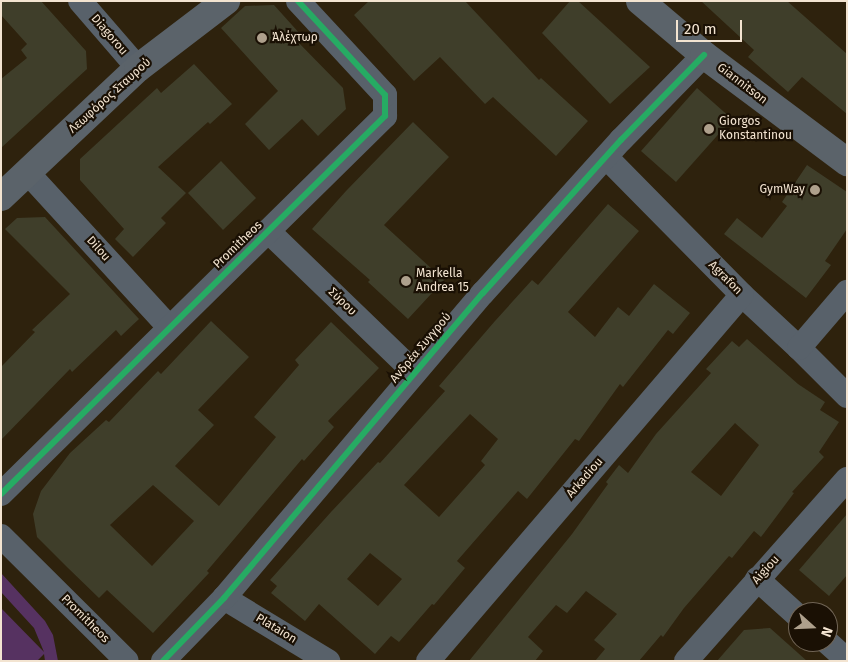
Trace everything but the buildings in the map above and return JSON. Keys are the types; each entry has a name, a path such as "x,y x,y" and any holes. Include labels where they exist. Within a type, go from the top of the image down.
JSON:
{"main road":[{"name":"Λεωφόρος Σταυρού","path":"1,197 138,68 226,1"},
{"name":"Giannitson","path":"640,1 704,55 847,162"}],"street":[{"name":"Diagorou","path":"80,1 138,68"},
{"name":"Promitheos","path":"1,494 385,116 385,96 298,1"},
{"name":"Ανδρέα Συγγρού","path":"163,661 224,598 483,292 606,156 704,55"},
{"name":"Agrafon","path":"606,156 742,295 847,396"},
{"name":"Dilou","path":"27,172 169,327"},
{"name":"Σύρου","path":"268,231 415,372"},
{"path":"799,348 847,292"},
{"name":"Arkadiou","path":"428,661 742,295"},
{"name":"Aigiou","path":"686,661 847,479"},
{"name":"Promitheos","path":"1,536 127,661"},
{"path":"758,579 788,607"},
{"name":"Plataion","path":"224,598 328,661"}],"shaded area":[{"path":"1,573 45,621 53,635 58,661 45,661 44,654 37,661 1,661 1,608 44,652 34,628 1,592"}],"cycle path":[{"path":"1,494 385,116 385,95 298,1"},
{"path":"163,661 224,598 483,293 621,140 704,55"}],"place":[{"name":"Άλέχτωρ","path":"262,38"},
{"name":"Giorgos Konstantinou","path":"709,129"},
{"name":"GymWay","path":"815,190"},
{"name":"Markella Andrea 15","path":"406,281"}]}
